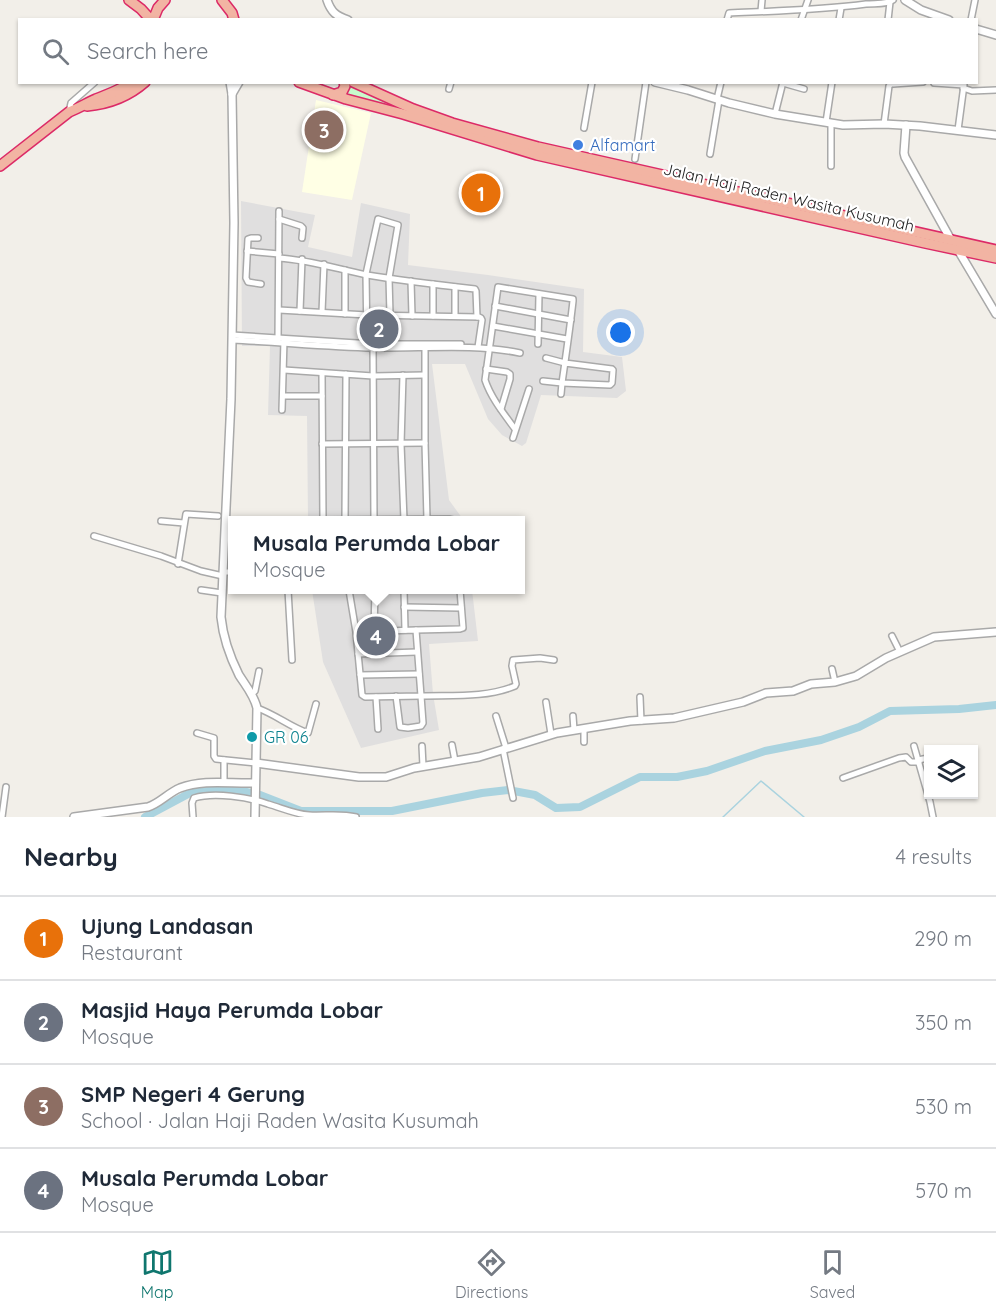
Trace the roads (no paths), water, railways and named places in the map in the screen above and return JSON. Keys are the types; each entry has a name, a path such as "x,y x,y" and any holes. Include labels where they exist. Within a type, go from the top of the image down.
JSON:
{"highway":[{"path":"129,0 150,18"},
{"path":"153,18 165,0"},
{"path":"224,1 233,18"},
{"path":"0,166 69,112 129,84"},
{"path":"82,107 109,103 133,92 143,84"},
{"name":"Jalan Haji Raden Wasita Kusumah","path":"305,84 333,95 537,151 926,239 958,250 996,258"},
{"path":"333,95 342,92 344,84"},
{"name":"Jalan Haji Raden Wasita Kusumah","path":"357,84 413,109 537,151"},
{"name":"Jalan Haji Raden Wasita Kusumah","path":"926,239 951,240 996,250"}],"street":[{"path":"327,0 333,13 344,18"},
{"path":"761,11 762,0"},
{"path":"802,18 808,0"},
{"path":"905,0 914,7 939,18"},
{"path":"971,18 975,0"},
{"path":"728,18 729,13 841,8 892,1 888,18"},
{"path":"839,18 841,8"},
{"path":"978,30 996,35"},
{"path":"69,112 71,103 94,84"},
{"path":"230,84 234,224 231,399 222,617 224,637 238,673 252,694 257,708 255,817"},
{"path":"232,94 237,84"},
{"path":"584,128 592,84"},
{"path":"635,159 646,84"},
{"path":"672,84 689,86 718,100 775,114 843,125 906,125 996,135"},
{"path":"710,154 721,84"},
{"path":"775,114 783,84"},
{"path":"786,84 804,89"},
{"path":"831,166 828,122 832,84"},
{"path":"884,124 889,86 892,84"},
{"path":"948,84 964,85 958,129"},
{"path":"963,88 972,91 996,90"},
{"path":"906,125 905,157 951,240"},
{"path":"279,212 279,310 284,370 282,410"},
{"path":"279,219 301,226 303,228 302,238"},
{"path":"374,516 373,376 367,315 366,274 377,219 398,225 389,278 390,315"},
{"path":"258,238 249,238 246,280 261,284"},
{"path":"247,250 302,259 366,274 476,290 477,317"},
{"path":"958,250 996,314"},
{"path":"300,311 302,259"},
{"path":"322,312 324,264"},
{"path":"345,270 345,314"},
{"path":"411,281 412,316"},
{"path":"433,284 433,316"},
{"path":"454,287 455,316"},
{"path":"515,429 486,382 497,287 573,299 561,394"},
{"path":"538,344 539,294"},
{"path":"495,306 571,320"},
{"path":"279,310 367,315 480,317 482,320 478,346"},
{"path":"493,326 567,339"},
{"path":"232,337 371,346 478,346 520,353"},
{"path":"425,346 424,443 427,516"},
{"path":"543,381 597,385 612,383 612,369 565,363 546,358"},
{"path":"486,369 507,372 510,375 501,409"},
{"path":"284,370 373,376 424,375"},
{"path":"322,372 323,516"},
{"path":"345,516 346,374"},
{"path":"403,375 401,444 404,516"},
{"path":"513,438 529,388"},
{"path":"283,396 322,396"},
{"path":"322,444 424,443"},
{"path":"178,564 185,515 187,513 218,516"},
{"path":"161,521 184,523"},
{"path":"94,536 161,556 201,571 228,573"},
{"path":"201,590 222,593"},
{"path":"288,594 292,660"},
{"path":"350,594 362,695 365,697 484,694 506,690 516,684 513,660 540,658 554,660"},
{"path":"375,594 377,631 381,652"},
{"path":"404,594 405,630"},
{"path":"356,632 460,629 464,627 460,594"},
{"path":"404,607 461,608"},
{"path":"396,696 400,726 403,728 422,725 416,630"},
{"path":"197,733 213,737 214,756 218,760 256,760 332,774 386,777 423,764 471,758 551,732 641,719 675,718 743,702 766,693 793,691 811,684 835,682 856,676 934,636 996,632"},
{"path":"892,636 900,652"},
{"path":"358,654 417,652"},
{"path":"832,669 835,682"},
{"path":"252,694 255,691 258,671"},
{"path":"360,675 419,674"},
{"path":"376,697 378,729"},
{"path":"640,697 641,719"},
{"path":"546,702 551,732"},
{"path":"257,708 308,733 316,704"},
{"path":"496,716 505,747 512,792"},
{"path":"573,716 574,730"},
{"path":"584,729 584,742"},
{"path":"452,745 455,759"},
{"path":"422,746 423,764"},
{"path":"914,746 924,777"},
{"path":"843,778 906,756 911,762 924,759"},
{"path":"224,760 224,783"},
{"path":"74,817 148,807 174,791 196,784 255,785"},
{"path":"2,817 6,787"},
{"path":"193,817 192,803 196,797 225,796 255,798 281,809 308,815 337,814 356,817"},
{"path":"930,799 933,817"}],"waterway":[{"path":"145,817 190,793 224,789 260,795 301,811 392,811 508,790 535,795 556,808 580,807 640,777 677,777 707,771 765,751 821,740 859,727 890,711 959,709 996,705"},
{"path":"723,817 761,781 804,817"}],"place":[{"name":"SMP Negeri 4 Gerung","path":"324,130"},
{"name":"Alfamart","path":"578,145"},
{"name":"Ujung Landasan","path":"481,193"},
{"name":"Masjid Haya Perumda Lobar","path":"379,329"},
{"name":"Musala Perumda Lobar","path":"376,636"},
{"name":"GR 06","path":"252,737"}]}
